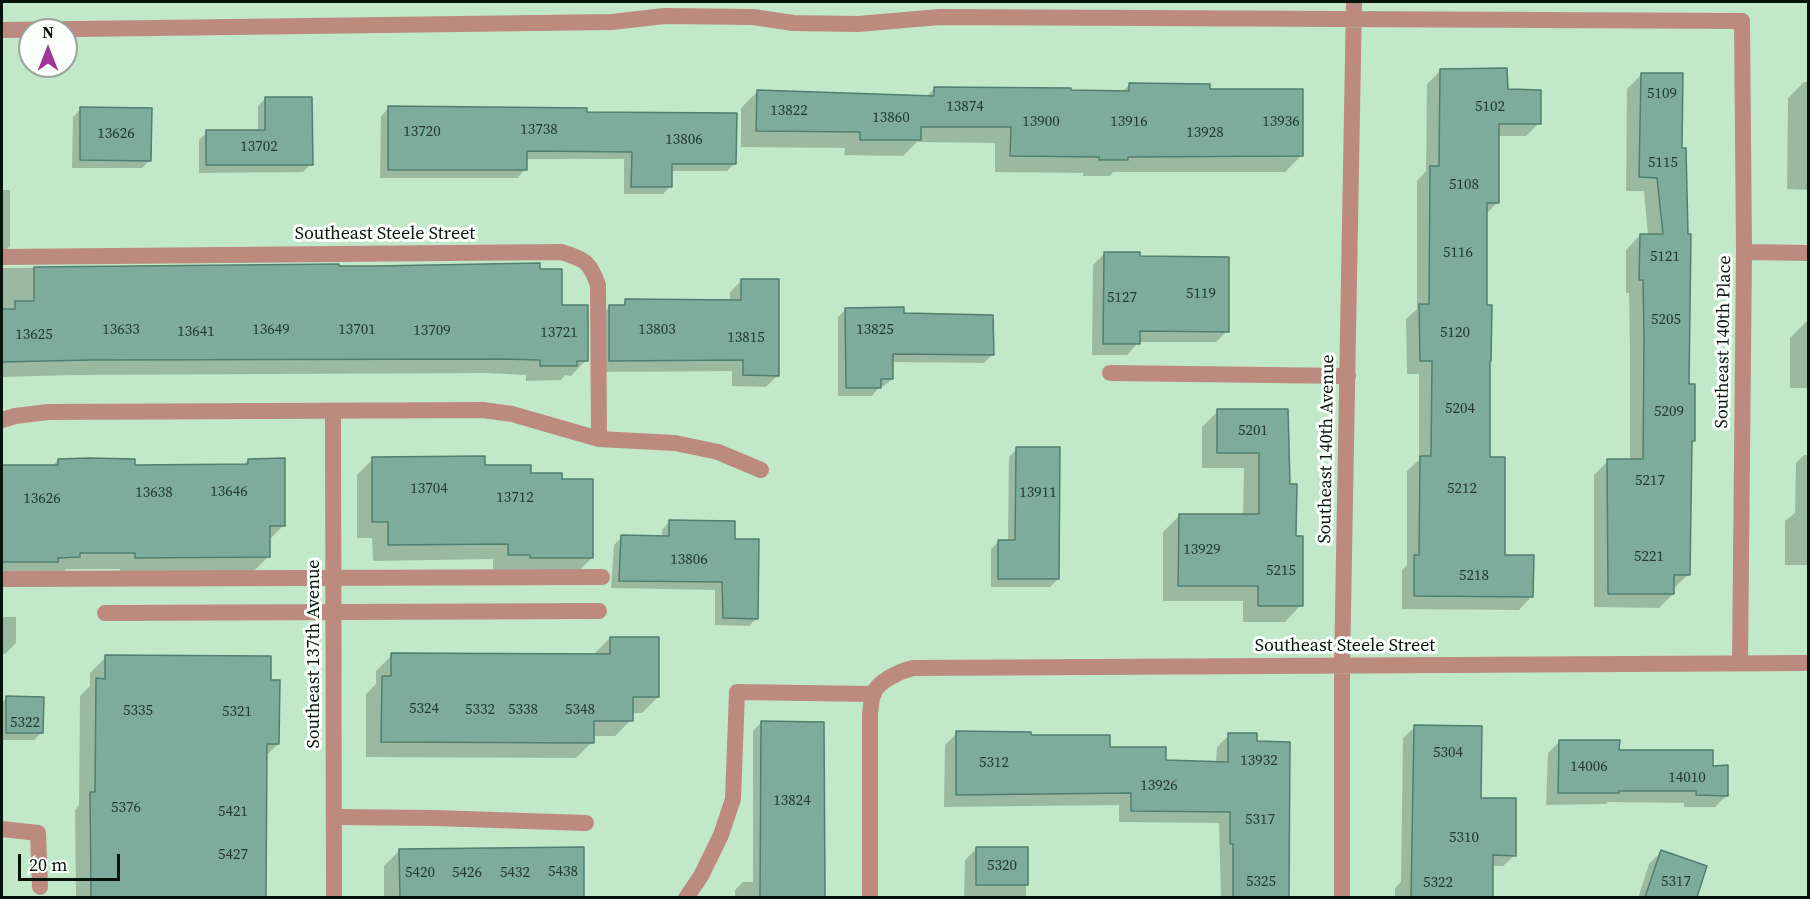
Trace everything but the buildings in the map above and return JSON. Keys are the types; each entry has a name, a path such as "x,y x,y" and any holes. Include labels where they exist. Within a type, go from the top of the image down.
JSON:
{"street":[{"name":"Southeast 140th Avenue","path":"1342,897 1342,666 1354,2"},
{"path":"2,30 612,22 664,16 753,17 792,23 858,24 940,17 1354,20"},
{"name":"Southeast 140th Place","path":"1354,20 1742,21 1744,252 1740,663"},
{"name":"Southeast Steele Street","path":"2,256 561,252 581,258 592,268 598,285 599,439"},
{"path":"1744,252 1809,253"},
{"path":"1110,374 1348,376"},
{"path":"2,420 48,412 483,410 512,414 599,439 675,443 718,452 761,470"},
{"name":"Southeast 137th Avenue","path":"333,411 334,897"},
{"path":"2,579 602,577"},
{"path":"105,613 599,610"},
{"name":"Southeast Steele Street","path":"873,694 885,681 904,670 921,668 1809,663"},
{"path":"686,897 701,876 721,835 733,800 737,692 873,694 870,714 870,897"},
{"path":"334,817 586,823"},
{"path":"2,829 38,833 40,887"}]}
